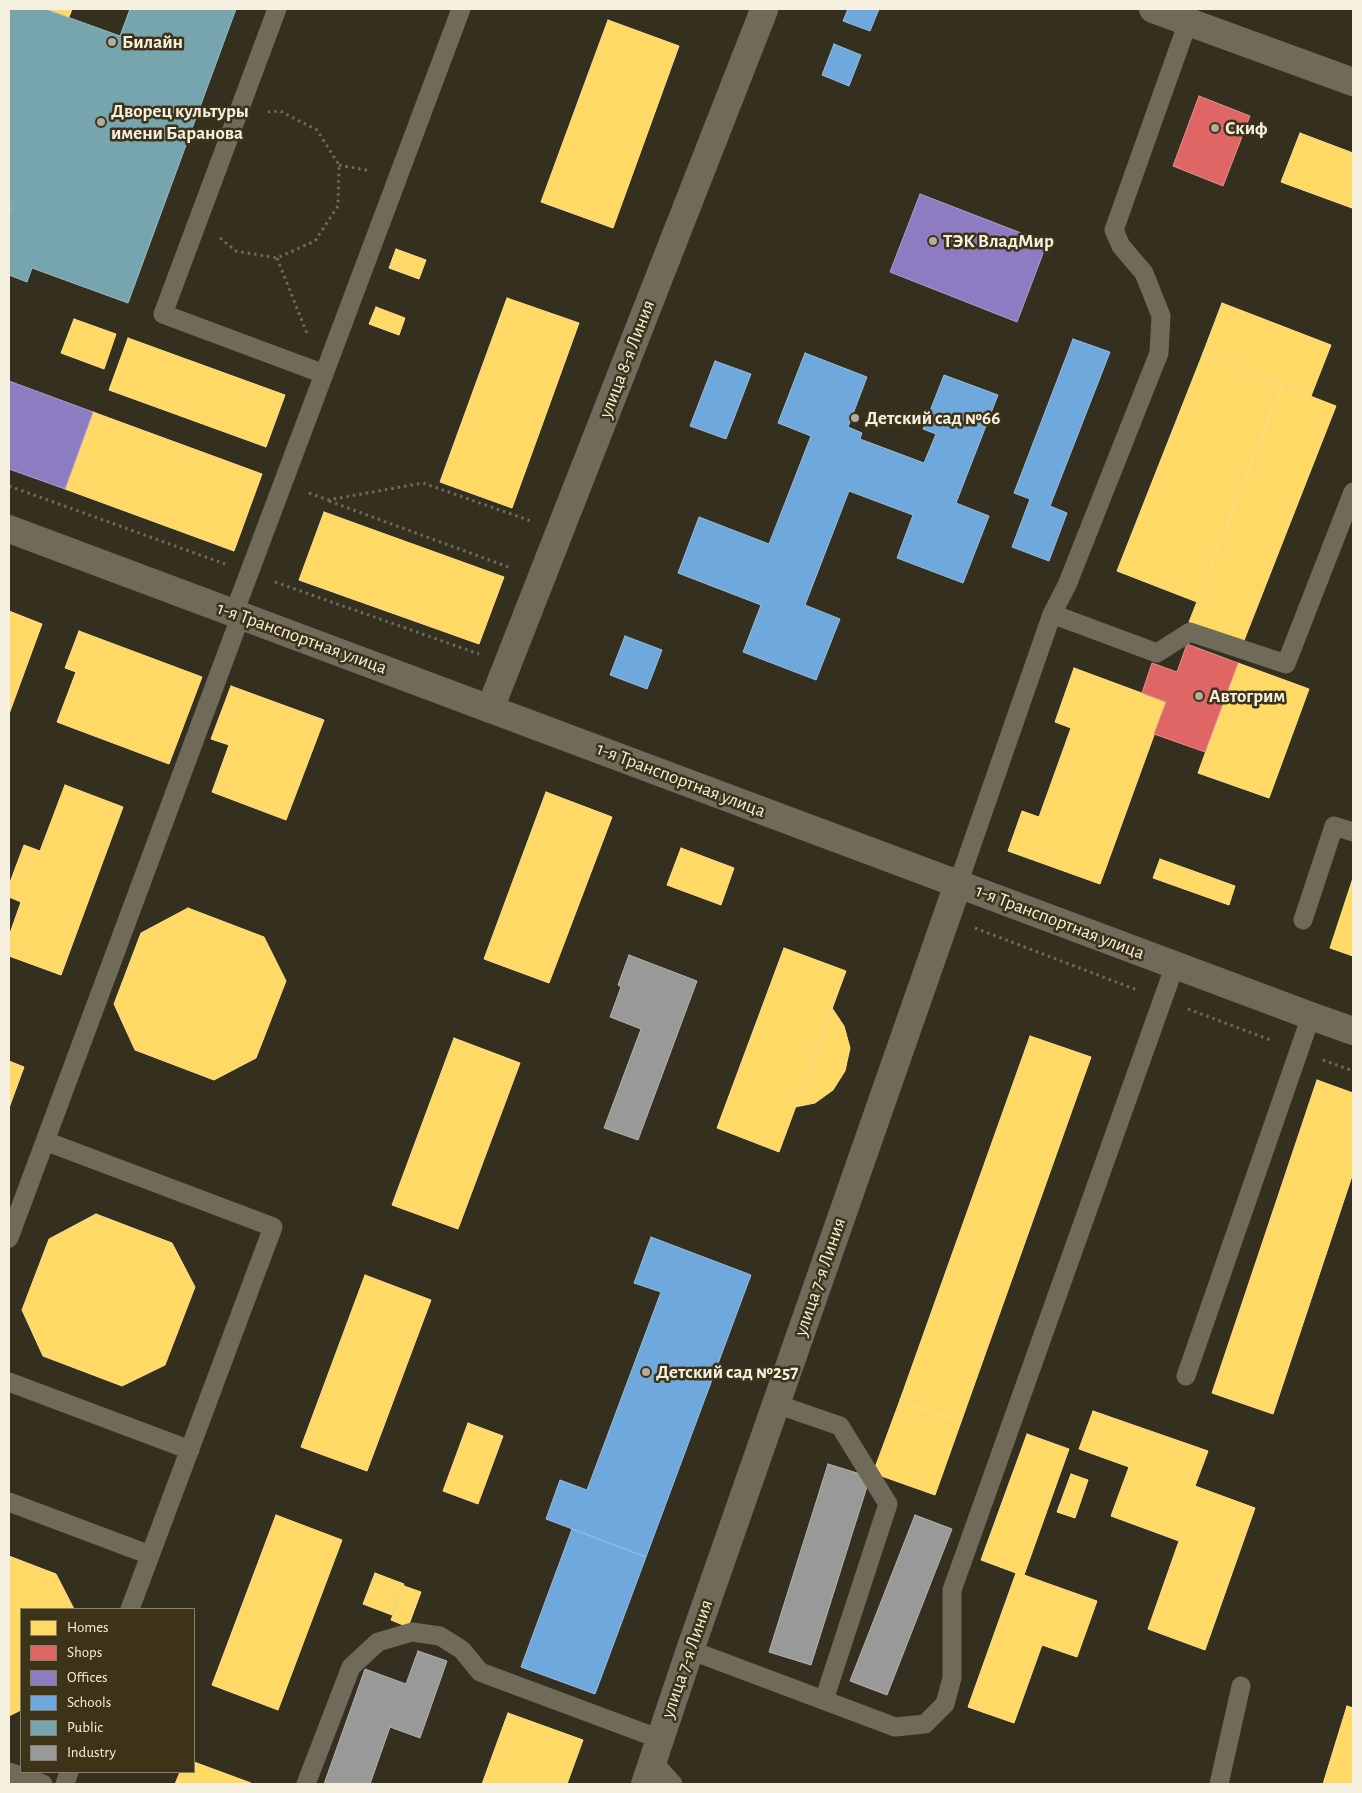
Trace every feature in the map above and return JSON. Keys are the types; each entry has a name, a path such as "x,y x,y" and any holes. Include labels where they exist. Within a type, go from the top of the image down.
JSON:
{"street":[{"path":"1153,9 1353,82"},
{"name":"улица 8-я Линия","path":"490,709 764,10"},
{"name":"1-я Транспортная улица","path":"9,528 1311,1016 1353,1030"},
{"name":"улица 7-я Линия","path":"653,1762 690,1650 958,884"}],"lane":[{"path":"277,9 163,314 324,374"},
{"path":"9,1238 238,614 283,482 461,9"},
{"path":"958,884 1052,614 1067,585 1159,353 1161,316 1144,273 1121,246 1114,230 1188,22"},
{"path":"1052,614 1157,653 1190,632 1286,664 1353,492"},
{"path":"1303,920 1334,826 1353,832"},
{"path":"690,1650 895,1728 925,1724 945,1704 952,1678 952,1590 1175,965"},
{"path":"1186,1376 1311,1016"},
{"path":"45,1141 273,1227 130,1608"},
{"path":"9,1382 190,1450"},
{"path":"776,1404 840,1426 888,1504 824,1700"},
{"path":"9,1502 150,1555"},
{"path":"306,1784 352,1667 378,1642 412,1632 440,1636 462,1650 480,1672 653,1762 673,1784"},
{"path":"1219,1784 1241,1686"},
{"path":"9,1772 43,1784"}],"path":[{"path":"198,221 236,251 277,258 315,241 338,206 339,166 317,130 280,111 237,115"},
{"path":"277,258 324,374"},
{"path":"283,482 541,580"},
{"path":"328,500 423,483 560,531"}],"building: Homes":[{"path":"45,9 72,9 69,17"},
{"path":"608,20 679,46 613,228 541,202"},
{"path":"1300,133 1353,153 1352,208 1281,182"},
{"path":"396,249 426,260 419,279 389,268"},
{"path":"507,298 579,323 512,508 440,482"},
{"path":"1222,303 1331,345 1311,396 1203,353"},
{"path":"376,307 405,318 399,335 369,324"},
{"path":"74,319 116,334 104,369 61,353"},
{"path":"128,338 285,395 266,447 109,390"},
{"path":"1203,353 1282,385 1197,602 1117,571"},
{"path":"1282,385 1336,406 1243,643 1189,622"},
{"path":"93,412 262,474 234,551 65,489"},
{"path":"324,512 504,577 479,644 299,580"},
{"path":"9,611 42,624 9,714"},
{"path":"79,631 202,677 169,764 57,722 76,672 65,668"},
{"path":"1238,663 1309,689 1269,798 1198,773"},
{"path":"1074,668 1166,702 1100,884 1008,851 1022,811 1039,817 1071,728 1055,722"},
{"path":"231,686 324,720 286,820 212,792 229,745 211,739"},
{"path":"65,785 123,807 61,975 9,956 9,936 21,902 9,897 9,885 24,845 40,851"},
{"path":"546,792 612,817 549,983 484,959"},
{"path":"681,848 734,868 721,905 667,885"},
{"path":"1160,859 1235,886 1229,905 1153,878"},
{"path":"1353,878 1353,956 1330,948"},
{"path":"188,908 264,937 286,981 256,1058 214,1080 135,1050 114,1004 141,933"},
{"path":"784,948 846,971 779,1152 717,1128"},
{"path":"832,1008 844,1026 850,1048 845,1071 833,1090 815,1103 795,1107"},
{"path":"1030,1036 1091,1057 961,1422 900,1400"},
{"path":"454,1038 520,1063 458,1229 392,1205"},
{"path":"9,1061 24,1067 9,1108"},
{"path":"1317,1080 1353,1093 1353,1173 1273,1414 1212,1393"},
{"path":"96,1214 172,1243 195,1287 165,1365 122,1386 43,1356 22,1310 49,1239"},
{"path":"365,1275 431,1300 367,1471 301,1447"},
{"path":"900,1400 961,1422 935,1495 873,1473"},
{"path":"1093,1411 1208,1451 1195,1486 1255,1508 1205,1650 1148,1629 1179,1541 1111,1516 1129,1467 1079,1449"},
{"path":"468,1423 503,1436 478,1504 443,1491"},
{"path":"1027,1434 1069,1449 1024,1575 1097,1601 1077,1657 1042,1645 1014,1723 968,1707 1016,1573 981,1560"},
{"path":"1071,1474 1088,1480 1075,1518 1057,1512"},
{"path":"276,1515 342,1540 278,1710 212,1685"},
{"path":"9,1556 56,1574 73,1608 20,1608 20,1710 9,1716"},
{"path":"375,1573 404,1584 392,1615 363,1604"},
{"path":"404,1586 421,1592 408,1627 391,1620"},
{"path":"1347,1706 1353,1708 1353,1784 1323,1784"},
{"path":"508,1713 583,1740 567,1784 482,1784"},
{"path":"195,1762 251,1783 250,1784 175,1784 180,1773 195,1773"}],"building: Shops":[{"path":"1199,96 1250,116 1223,186 1173,166"},
{"path":"1187,644 1238,663 1205,752 1154,734 1166,702 1142,693 1152,663 1177,672"}],"building: Offices":[{"path":"920,194 1047,243 1017,322 890,272"},
{"path":"9,381 93,412 65,489 9,469"}],"building: Schools":[{"path":"848,9 879,9 870,31 843,21"},
{"path":"834,44 861,55 849,86 822,75"},
{"path":"1073,339 1110,352 1050,506 1067,513 1049,561 1012,547 1030,499 1014,493"},
{"path":"805,353 867,377 848,427 862,433 860,439 924,463 936,434 923,429 944,375 998,395 956,503 989,516 963,583 897,558 913,515 849,491 805,605 840,619 816,680 743,652 761,605 678,573 699,517 769,544 811,436 778,423"},
{"path":"715,361 751,374 726,439 690,426"},
{"path":"625,636 662,650 647,689 610,675"},
{"path":"651,1237 751,1275 646,1557 546,1519 560,1480 587,1490 661,1292 634,1283"},
{"path":"572,1529 646,1557 595,1694 521,1667"}],"building: Public":[{"name":"Дворец культуры имени Баранова","path":"9,9 45,9 120,36 130,9 236,9 128,303 32,268 27,282 9,275 9,214 11,208 9,208"}],"building: Industry":[{"path":"629,955 697,981 638,1140 604,1128 641,1029 610,1017 621,987 618,985"},
{"path":"828,1464 870,1477 811,1665 769,1652"},
{"path":"915,1515 952,1529 887,1695 850,1681"},
{"path":"418,1651 447,1661 420,1738 390,1727 370,1784 324,1784 365,1669 406,1684"}],"place":[{"name":"Билайн","path":"112,42"},
{"name":"Дворец культуры имени Баранова","path":"101,122"},
{"name":"Скиф","path":"1215,128"},
{"name":"ТЭК ВладМир","path":"933,241"},
{"name":"Детский сад №66","path":"855,418"},
{"name":"Автогрим","path":"1199,696"},
{"name":"Детский сад №257","path":"646,1372"}]}
